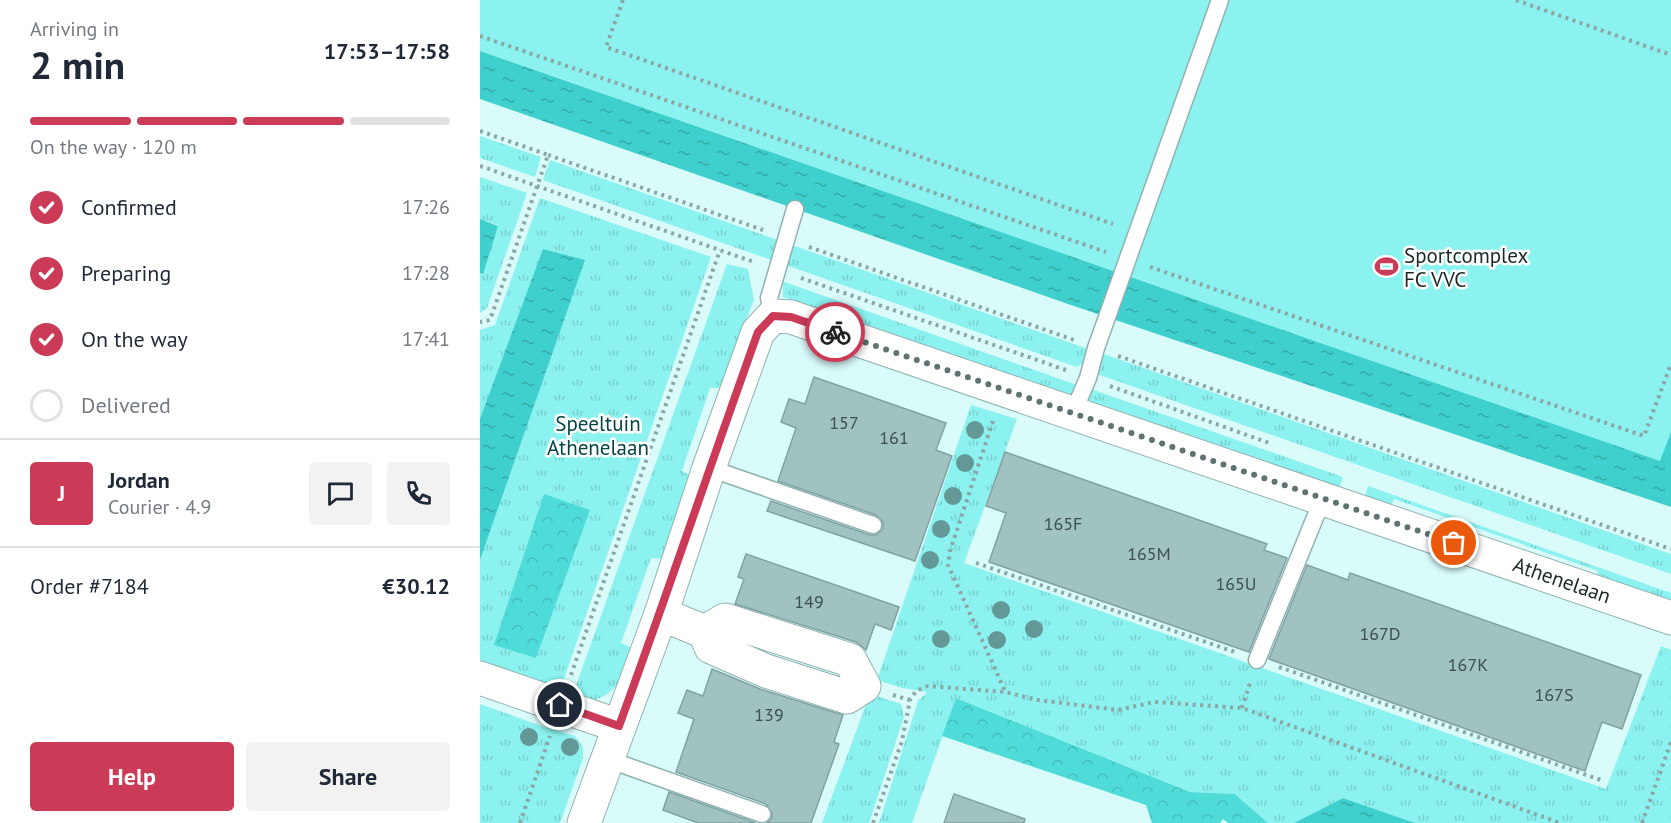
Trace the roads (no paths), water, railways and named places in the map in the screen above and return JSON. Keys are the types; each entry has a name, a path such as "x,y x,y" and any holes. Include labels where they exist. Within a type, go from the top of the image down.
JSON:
{"street":[{"name":"Athenelaan","path":"773,316 791,317 1671,618"},
{"path":"584,823 661,614 709,468 758,332 773,316"},
{"path":"661,614 705,632"},
{"path":"480,678 619,726"}],"lane":[{"path":"1073,413 1088,378 1126,263 1220,0"},
{"path":"773,316 769,298 795,209"},
{"path":"709,468 873,525"},
{"path":"1257,660 1323,498"},
{"path":"607,759 762,814"}],"water":[{"path":"480,51 1660,461 1671,432 1671,507 1068,304 480,99"},
{"path":"480,219 498,226 483,274 480,273"},
{"path":"543,249 585,260 480,560 480,419"},
{"path":"1343,798 1415,823 1294,823"}],"place":[{"name":"Sportcomplex FC VVC","path":"1386,267"}],"park label":[{"name":"Speeltuin Athenelaan","path":"598,435"}]}
